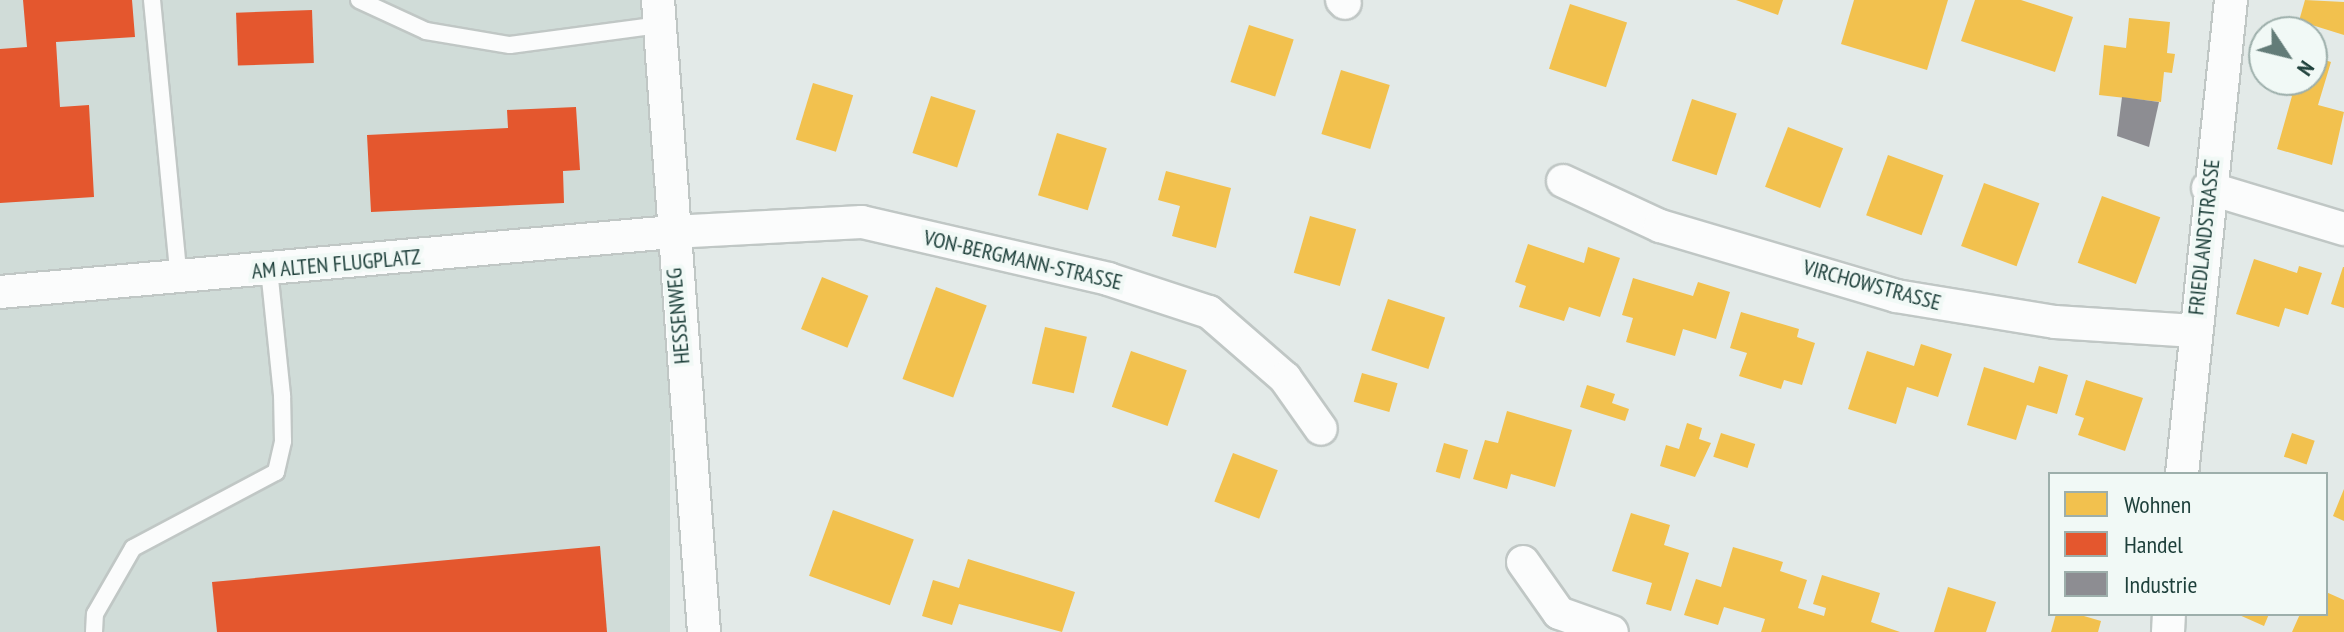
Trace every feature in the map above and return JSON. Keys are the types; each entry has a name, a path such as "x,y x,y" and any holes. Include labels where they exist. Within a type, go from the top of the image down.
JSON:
{"street":[{"name":"FRIEDLANDSTRASSE","path":"2182,472 2221,2"},
{"name":"HESSENWEG","path":"658,12 704,632"},
{"name":"VIRCHOWSTRASSE","path":"1563,181 1660,226 1896,296 2055,322 2195,331"},
{"path":"2208,188 2344,229"},
{"name":"VON-BERGMANN-STRASSE","path":"672,232 862,222 1108,279 1209,312 1285,378 1321,429"},
{"name":"AM ALTEN FLUGPLATZ","path":"0,292 672,232"},
{"path":"1523,562 1559,613 1612,632"}],"lane":[{"path":"152,0 179,278"},
{"path":"359,0 426,31 510,45 658,12"},
{"path":"94,632 95,614 133,548 276,472 283,441 282,395 269,270"}],"shaded area":[{"path":"0,0 670,0 670,632 0,632"}],"building: Wohnen":[{"path":"1736,0 1783,0 1778,15"},
{"path":"1854,0 1948,0 1927,70 1841,44"},
{"path":"1975,0 2021,0 2073,17 2055,72 1961,41"},
{"path":"2305,0 2344,2 2344,35 2328,30 2328,16 2300,16"},
{"path":"1570,4 1627,23 1606,87 1549,69"},
{"path":"2129,18 2170,22 2167,53 2175,54 2172,73 2164,72 2161,102 2099,95 2104,45 2126,48"},
{"path":"1249,25 1294,40 1275,97 1230,82"},
{"path":"1341,70 1390,85 1370,149 1321,134"},
{"path":"813,83 853,95 836,152 796,139"},
{"path":"931,96 976,111 957,168 912,153"},
{"path":"2292,96 2321,96 2318,105 2344,112 2332,165 2277,149"},
{"path":"1692,99 1737,114 1717,175 1672,161"},
{"path":"1788,127 1843,148 1820,208 1765,187"},
{"path":"1057,133 1107,148 1088,210 1038,195"},
{"path":"1888,155 1943,175 1922,235 1866,215"},
{"path":"1166,171 1231,188 1216,248 1172,236 1180,206 1158,200"},
{"path":"1984,183 2039,203 2017,266 1961,246"},
{"path":"2102,196 2160,217 2136,284 2078,263"},
{"path":"1310,216 1356,229 1340,286 1294,273"},
{"path":"1528,244 1584,263 1588,247 1620,258 1600,317 1569,307 1564,321 1519,307 1526,286 1515,282"},
{"path":"2254,259 2297,273 2299,266 2322,273 2308,315 2285,308 2279,327 2236,314"},
{"path":"2344,267 2344,308 2331,304"},
{"path":"822,277 868,296 847,348 801,329"},
{"path":"1633,278 1693,296 1698,282 1730,292 1716,339 1683,329 1675,356 1626,342 1633,318 1622,315"},
{"path":"936,287 987,305 953,398 902,379"},
{"path":"1388,299 1445,318 1428,369 1371,350"},
{"path":"1741,312 1799,329 1797,337 1815,343 1802,385 1784,380 1781,389 1739,376 1747,353 1730,348"},
{"path":"1045,327 1087,337 1074,393 1032,384"},
{"path":"1921,344 1952,354 1938,397 1907,387 1896,424 1848,409 1867,351 1914,366"},
{"path":"1131,351 1187,370 1168,426 1112,407"},
{"path":"2039,366 2068,375 2057,414 2027,405 2016,440 1967,425 1984,367 2034,383"},
{"path":"1362,373 1398,383 1389,412 1354,402"},
{"path":"2086,380 2143,398 2125,451 2078,435 2084,418 2075,415"},
{"path":"1587,385 1615,394 1612,403 1629,409 1625,421 1580,407"},
{"path":"1507,411 1572,430 1555,487 1511,474 1507,489 1473,479 1485,440 1498,443"},
{"path":"1687,423 1702,428 1699,439 1711,443 1695,477 1660,466 1666,445 1679,449"},
{"path":"1721,433 1755,444 1748,468 1713,457"},
{"path":"2292,433 2315,441 2307,464 2284,457"},
{"path":"1444,443 1468,450 1460,479 1436,472"},
{"path":"1233,453 1278,470 1259,519 1214,502"},
{"path":"2344,489 2344,521 2333,516"},
{"path":"833,510 914,539 890,605 809,576"},
{"path":"1631,513 1670,525 1664,545 1689,553 1671,611 1646,604 1652,583 1612,571"},
{"path":"1733,547 1783,562 1780,571 1807,580 1798,608 1824,616 1826,608 1813,604 1822,575 1880,593 1871,622 1900,632 1761,632 1765,619 1724,607 1718,625 1684,615 1696,579 1721,587"},
{"path":"968,559 1075,592 1062,632 959,604 952,625 922,616 933,580 959,588"},
{"path":"1948,587 1996,602 1986,632 1934,632"},
{"path":"2328,593 2344,600 2344,632 2292,632 2299,616 2328,616"},
{"path":"2055,616 2084,616 2101,621 2098,632 2051,632"},
{"path":"2242,616 2268,616 2264,626"}],"building: Handel":[{"path":"23,0 132,0 135,37 56,42 60,107 89,105 94,197 0,203 0,49 27,47"},
{"path":"312,10 314,63 238,66 236,13"},
{"path":"576,107 580,170 563,171 564,203 371,212 367,135 508,128 507,110"},
{"path":"600,546 607,632 217,632 212,582"}],"building: Industrie":[{"path":"2122,97 2159,102 2149,147 2117,136"}]}
